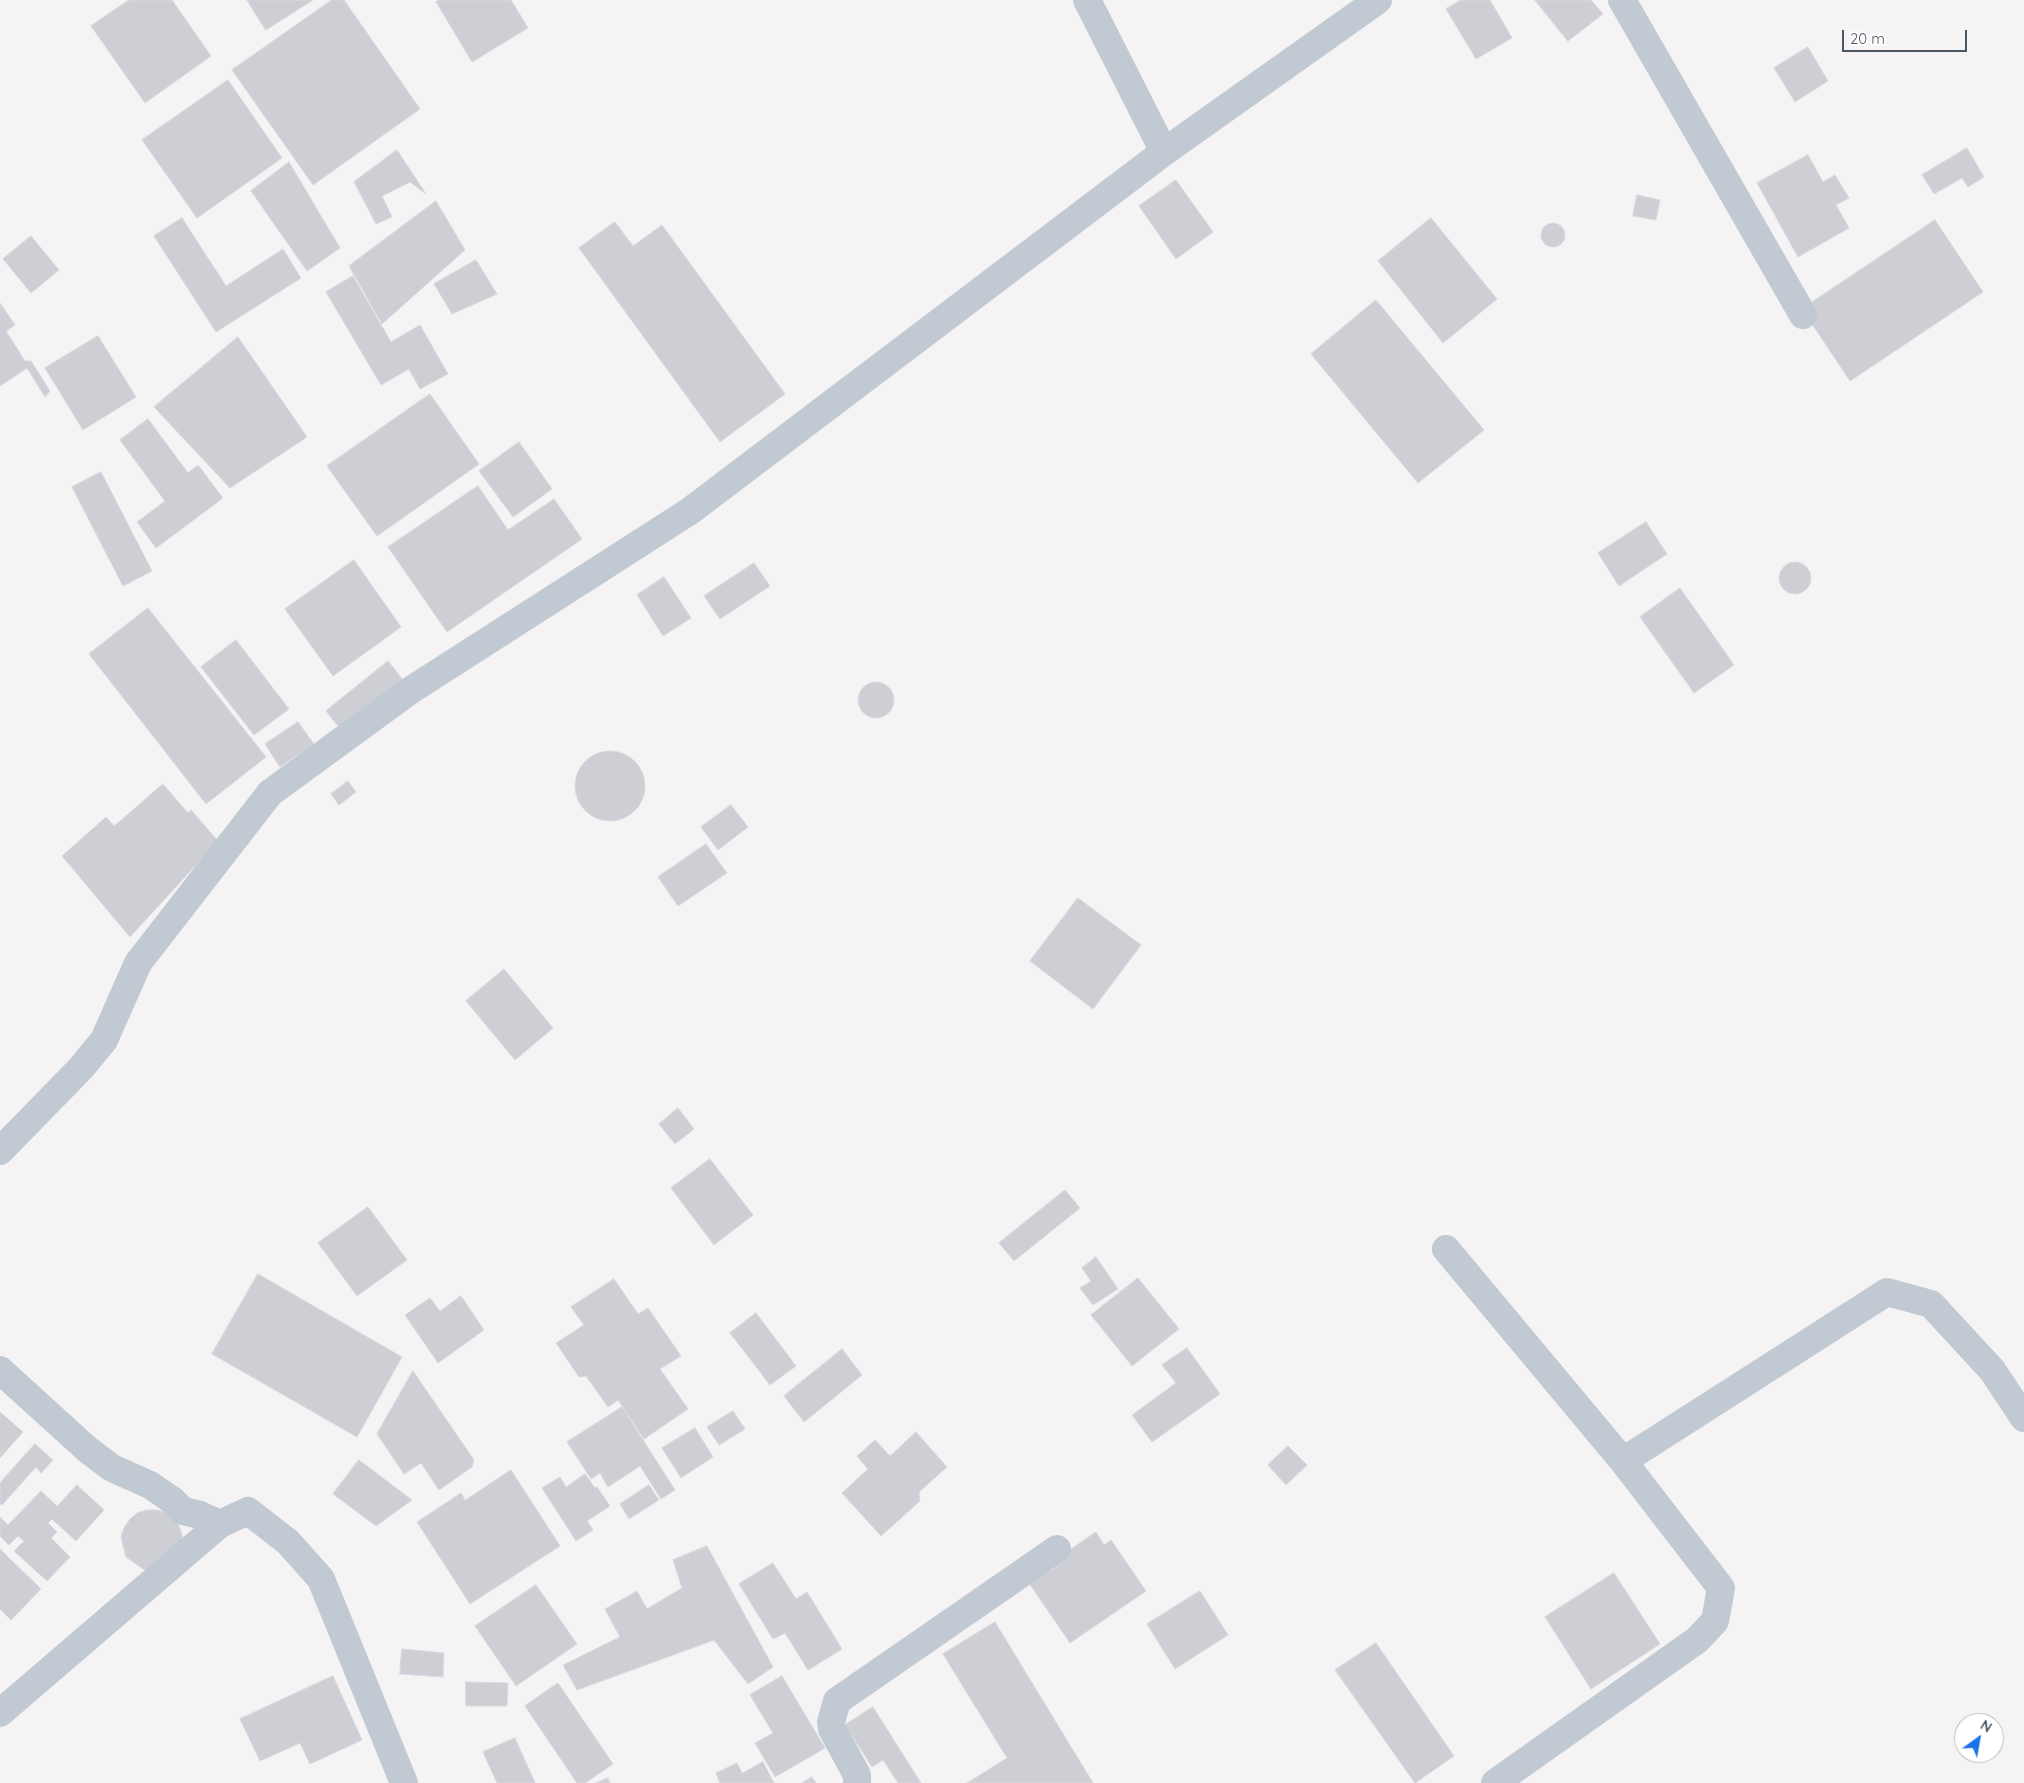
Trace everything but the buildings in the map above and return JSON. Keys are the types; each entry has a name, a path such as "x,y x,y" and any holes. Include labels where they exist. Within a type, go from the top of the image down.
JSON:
{"street":[{"path":"1087,0 1164,152"},
{"path":"0,1151 80,1068 104,1040 138,963 270,793 411,690 690,511 1164,152 1378,0"},
{"path":"1622,0 1803,315"},
{"path":"1446,1249 1623,1461 1721,1588 1715,1621 1697,1640 1495,1783"},
{"path":"1623,1461 1887,1292 1931,1304 1992,1370 2024,1418"},
{"path":"0,1370 88,1450 112,1468 150,1485 172,1500 183,1511 200,1515 220,1524"},
{"path":"0,1713 220,1524 248,1511 288,1542 321,1579 404,1783"},
{"path":"857,1783 857,1775 832,1729 831,1722 837,1701 1057,1549"}]}
